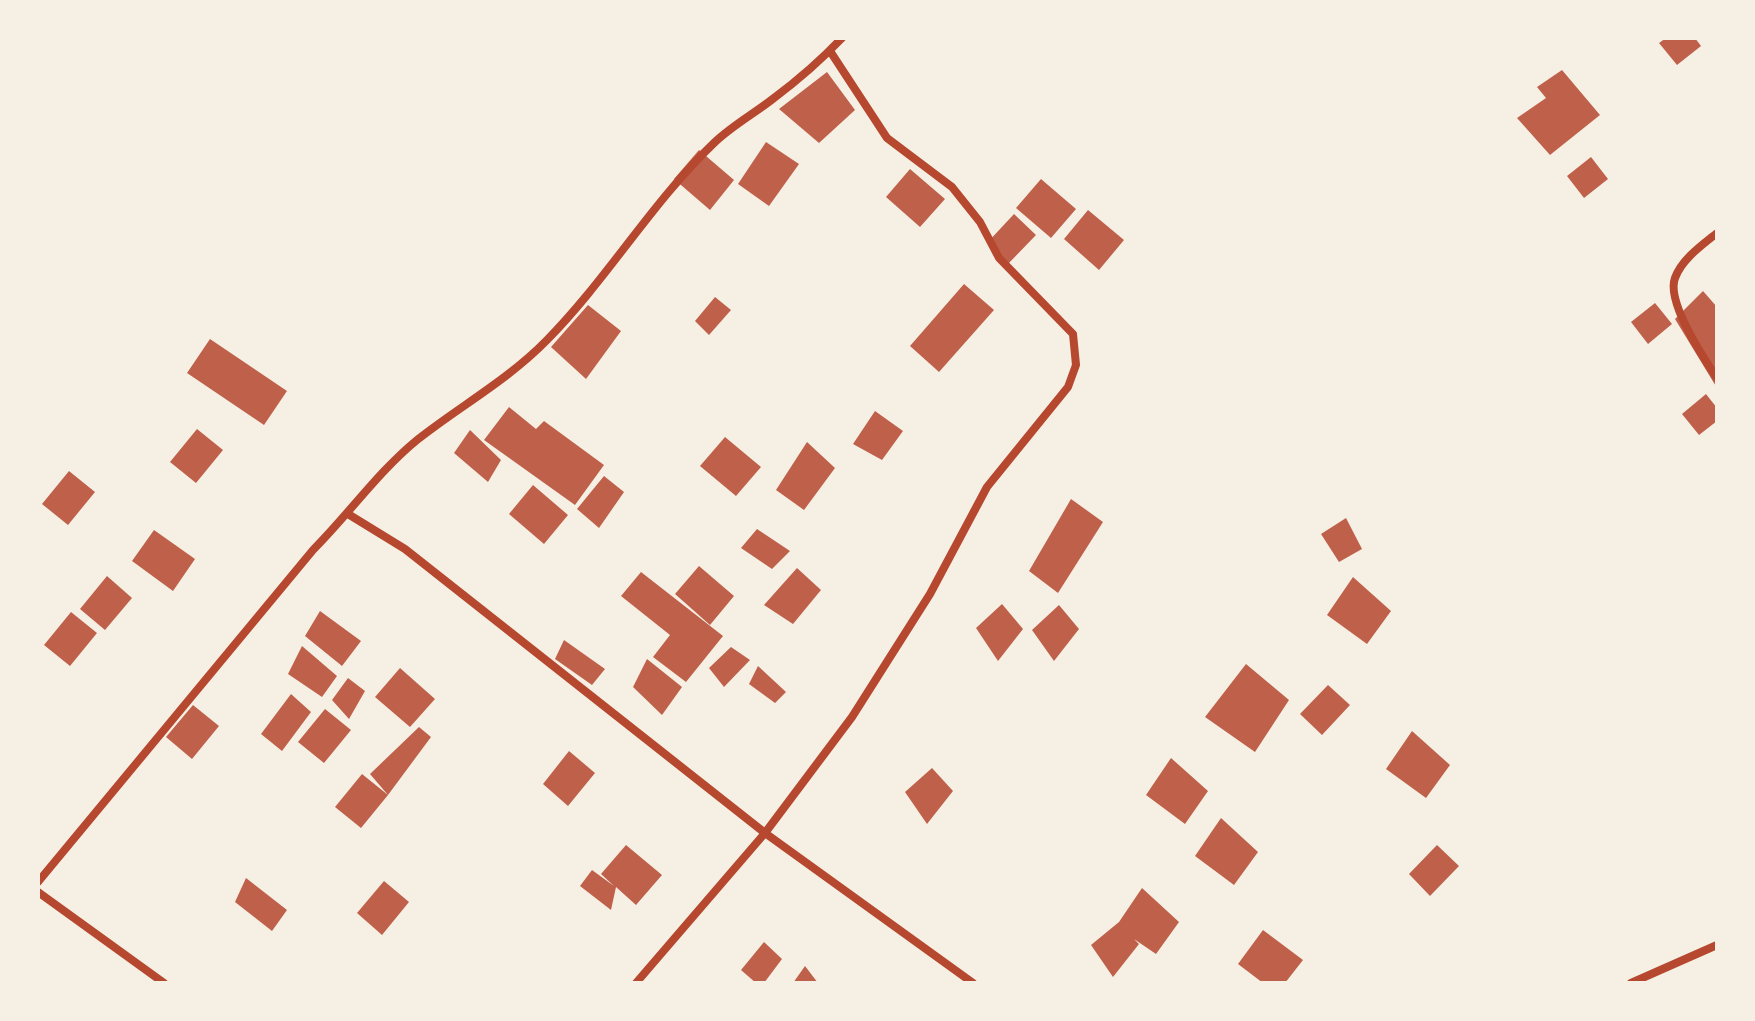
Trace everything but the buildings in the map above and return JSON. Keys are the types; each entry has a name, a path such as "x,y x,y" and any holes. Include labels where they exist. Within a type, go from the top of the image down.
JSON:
{"street":[{"path":"38,882 313,550 348,514 381,473 417,441 509,375 545,342 582,302 690,167 719,138 830,51 842,38"},
{"path":"636,983 765,833 852,717 923,606 987,487 1068,387 1076,365 1073,334 999,258 980,222 952,187 887,138 830,51"},
{"path":"1717,233 1691,255 1675,278 1673,298 1717,378"},
{"path":"348,514 405,549 765,833 973,983"},
{"path":"38,892 164,983"},
{"path":"1631,983 1717,945"}]}
